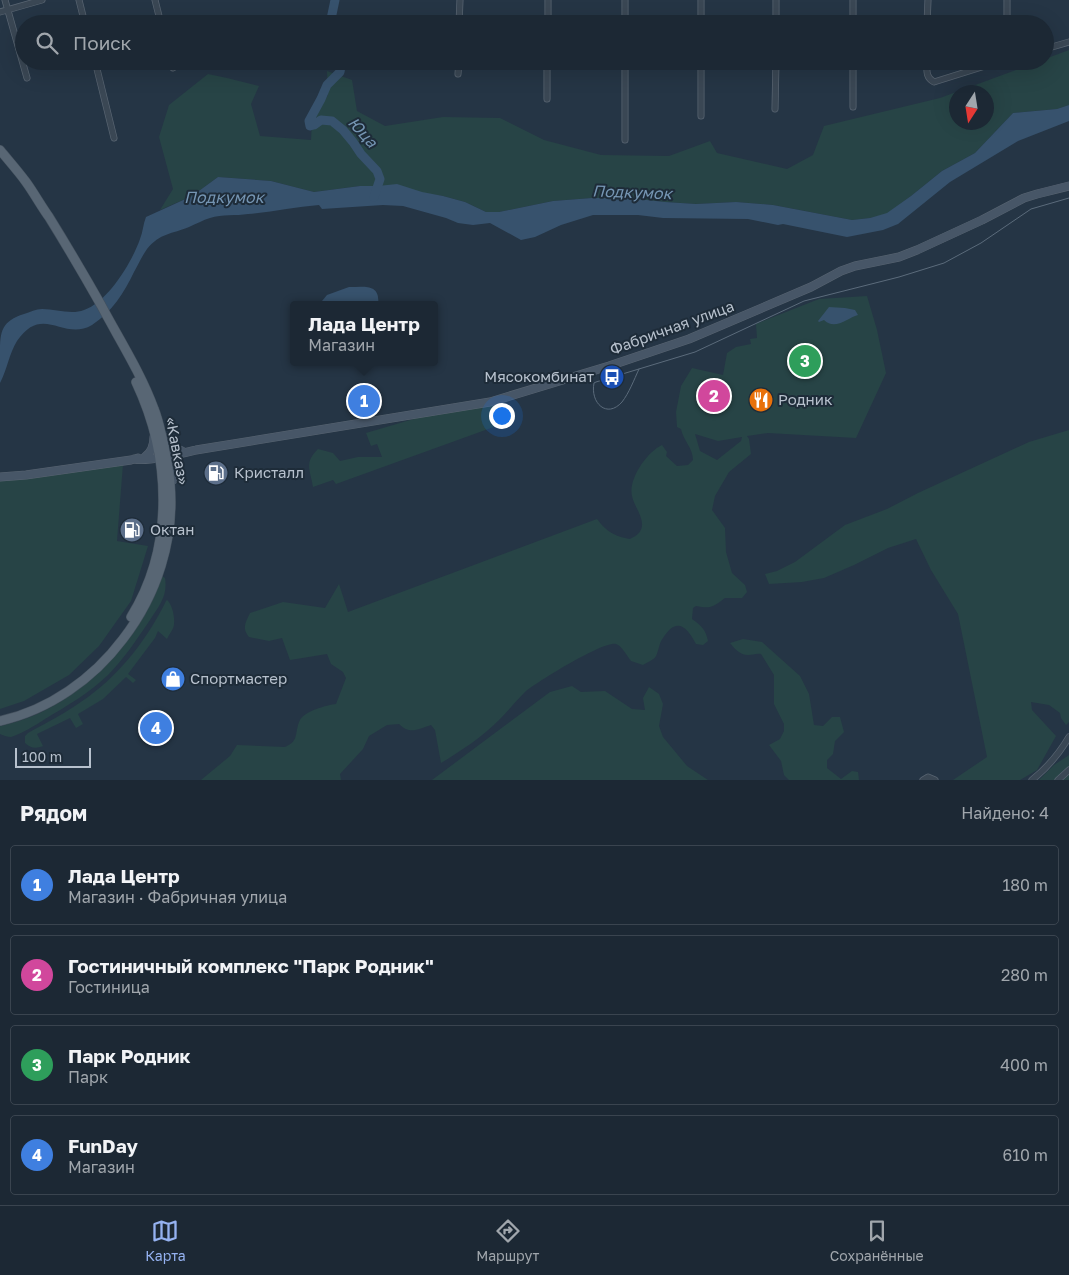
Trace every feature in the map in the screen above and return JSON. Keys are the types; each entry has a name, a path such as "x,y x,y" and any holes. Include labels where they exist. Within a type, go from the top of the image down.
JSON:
{"main road":[{"name":"«Кавказ»","path":"0,150 26,182 69,250 149,396 155,410 171,496 170,523 158,577 131,628 106,659 78,684 54,700 30,712 0,722"},
{"name":"«Кавказ»","path":"0,158 22,185 90,290"},
{"name":"Фабричная улица","path":"0,477 26,475 192,451 490,402 609,366 689,339 811,287 841,271 855,266 899,257 982,220 1024,198 1069,186"},
{"name":"«Кавказ»","path":"110,327 158,434"},
{"path":"137,384 141,388 156,424 163,455"},
{"path":"162,473 156,463 163,455 171,446 158,434 151,452 163,455 178,456 173,472 173,518 167,541"},
{"name":"«Кавказ»","path":"0,716 44,699 74,680 101,655 126,625 136,609 145,590 163,521 163,455"}],"street":[{"path":"5,0 15,35"},
{"path":"0,12 42,0"},
{"path":"79,0 83,15"},
{"path":"155,0 159,15"},
{"path":"459,15 460,0"},
{"path":"548,0 548,15"},
{"path":"625,0 625,15"},
{"path":"701,0 701,15"},
{"path":"776,0 776,15"},
{"path":"854,0 854,15"},
{"path":"927,15 928,0"},
{"path":"1007,0 1007,15"},
{"path":"1054,46 1069,42"},
{"path":"25,70 27,78"},
{"path":"97,70 114,138"},
{"path":"458,70 458,74"},
{"path":"546,99 547,70"},
{"path":"625,70 625,140"},
{"path":"701,70 701,116"},
{"path":"775,109 776,70"},
{"path":"854,70 854,107"},
{"path":"927,70 929,79 934,82 972,70"},
{"path":"1032,780 1046,768 1069,737"},
{"path":"1058,780 1069,770"},
{"path":"923,780 928,778 936,780"}],"green space":[{"path":"1069,50 1069,105 1057,109 1013,113 975,153 942,171 887,214 870,218 852,220 773,205 736,202 696,204 629,198 553,201 499,212 486,212 465,202 443,196 378,186 360,186 314,192 271,181 218,177 192,196 160,210 173,189 159,137 169,105 208,74 259,86 251,104 260,136 311,140 312,121 328,95 327,71 352,80 357,111 385,126 443,117 500,118 544,140 601,155 669,156 710,141 717,153 787,169 813,155 824,126 949,95 949,130 994,130 994,85 975,85 1016,70 1054,70 1054,56"},
{"path":"867,296 877,330 886,373 856,438 768,433 747,436 751,454 729,472 715,496 712,510 725,528 726,552 732,573 745,585 747,592 742,598 725,598 712,606 696,606 693,608 692,619 703,628 707,637 708,641 703,645 696,644 685,629 677,626 668,631 663,638 655,657 643,665 631,661 616,644 598,649 570,663 525,692 486,732 464,749 441,763 435,730 431,725 411,730 399,724 387,725 369,736 363,749 340,774 341,780 201,780 230,756 237,745 285,747 290,745 295,739 300,720 306,714 316,709 336,704 346,678 343,672 331,664 327,654 290,660 282,638 269,641 249,637 245,631 245,626 250,613 283,602 325,608 339,584 348,612 597,519 611,533 624,538 632,538 639,532 642,526 641,518 632,496 633,482 645,460 662,445 667,452 666,456 677,466 688,465 693,460 681,429 677,427 676,412 681,386 692,368 723,375 727,353 736,347 751,344 750,339 757,338 756,324 819,299","holes":["695,434 718,441 742,437 741,441 717,460 700,451"]},
{"path":"497,404 502,415 500,416 502,424 336,484 333,480 313,487 309,462 318,449 333,453 340,461 358,457 382,457 377,444 371,446 366,433 417,418"},
{"path":"1069,430 1069,722 1066,725 1060,713 1049,705 1031,702 1032,710 1056,736 1037,770 1020,780 953,780 987,757 958,614 931,570 916,539 888,548 824,578 802,582 769,584 765,574 777,571 795,562 845,525 887,509 1029,442"},
{"path":"123,464 117,541 148,546 131,601 99,646 69,675 24,701 0,709 0,480 14,480"},
{"path":"162,576 165,578 166,584 164,596 130,649 108,675 78,699 19,734 11,737 0,734 0,726 23,720 45,710 66,698 91,678 126,641 137,626 147,610"},
{"path":"167,600 174,614 173,628 167,639 158,631 155,638 128,674 136,680 133,683 126,677 103,699 78,714 83,724 76,728 70,718 37,734 43,746 33,748 25,743 25,736 28,733 81,702 112,677 133,654"},
{"path":"743,639 762,642 800,676 809,694 814,725 823,726 832,717 840,717 844,732 835,741 833,754 827,760 827,768 841,779 852,771 858,772 859,780 789,780 784,775 781,761 769,745 780,739 784,731 784,724 774,704 774,675 761,654 743,654 730,643"},
{"path":"572,686 581,692 605,691 632,709 645,710 643,698 649,687 659,694 663,704 659,726 663,737 687,766 708,780 432,780 550,692"},
{"path":"1069,755 1069,780 1039,780 1054,765"}],"water":[{"name":"Подкумок","path":"1069,105 1069,121 1018,141 950,182 898,224 883,230 847,237 748,219 593,215 561,225 535,237 521,240 490,223 473,225 458,223 403,206 383,205 322,209 319,205 215,217 166,235 152,244 143,255 117,302 92,325 82,329 72,329 45,324 36,325 26,330 14,346 0,383 1,338 4,328 11,320 42,309 74,312 93,306 110,290 131,259 140,239 146,217 192,196 218,177 271,181 314,192 360,186 397,184 465,202 486,212 499,212 553,201 629,198 696,204 736,202 773,205 852,220 870,218 887,213 942,171 975,153 1013,113 1057,109"},
{"path":"349,287 366,287 377,293 378,301 322,301 327,295"},
{"path":"829,307 855,310 858,315 837,324 828,323 824,320 819,322"}],"waterway":[{"name":"Юца","path":"332,15 335,0"},
{"name":"Юца","path":"340,70 327,85 309,121 310,126 321,120 332,121 343,130 377,171 380,179 374,197"}],"tram line":[{"path":"639,369 627,395 616,407 605,409 597,402 593,390 594,383 596,382 695,352 804,301 899,277 944,263 981,243 1031,209 1069,198"}],"place":[{"name":"Парк Родник","path":"805,361"},
{"name":"Мясокомбинат","path":"612,377"},
{"name":"Гостиничный комплекс \"Парк Родник\"","path":"714,396"},
{"name":"Родник","path":"761,400"},
{"name":"Лада Центр","path":"364,401"},
{"name":"Кристалл","path":"216,473"},
{"name":"Октан","path":"132,530"},
{"name":"Спортмастер","path":"173,679"},
{"name":"FunDay","path":"156,728"}]}
